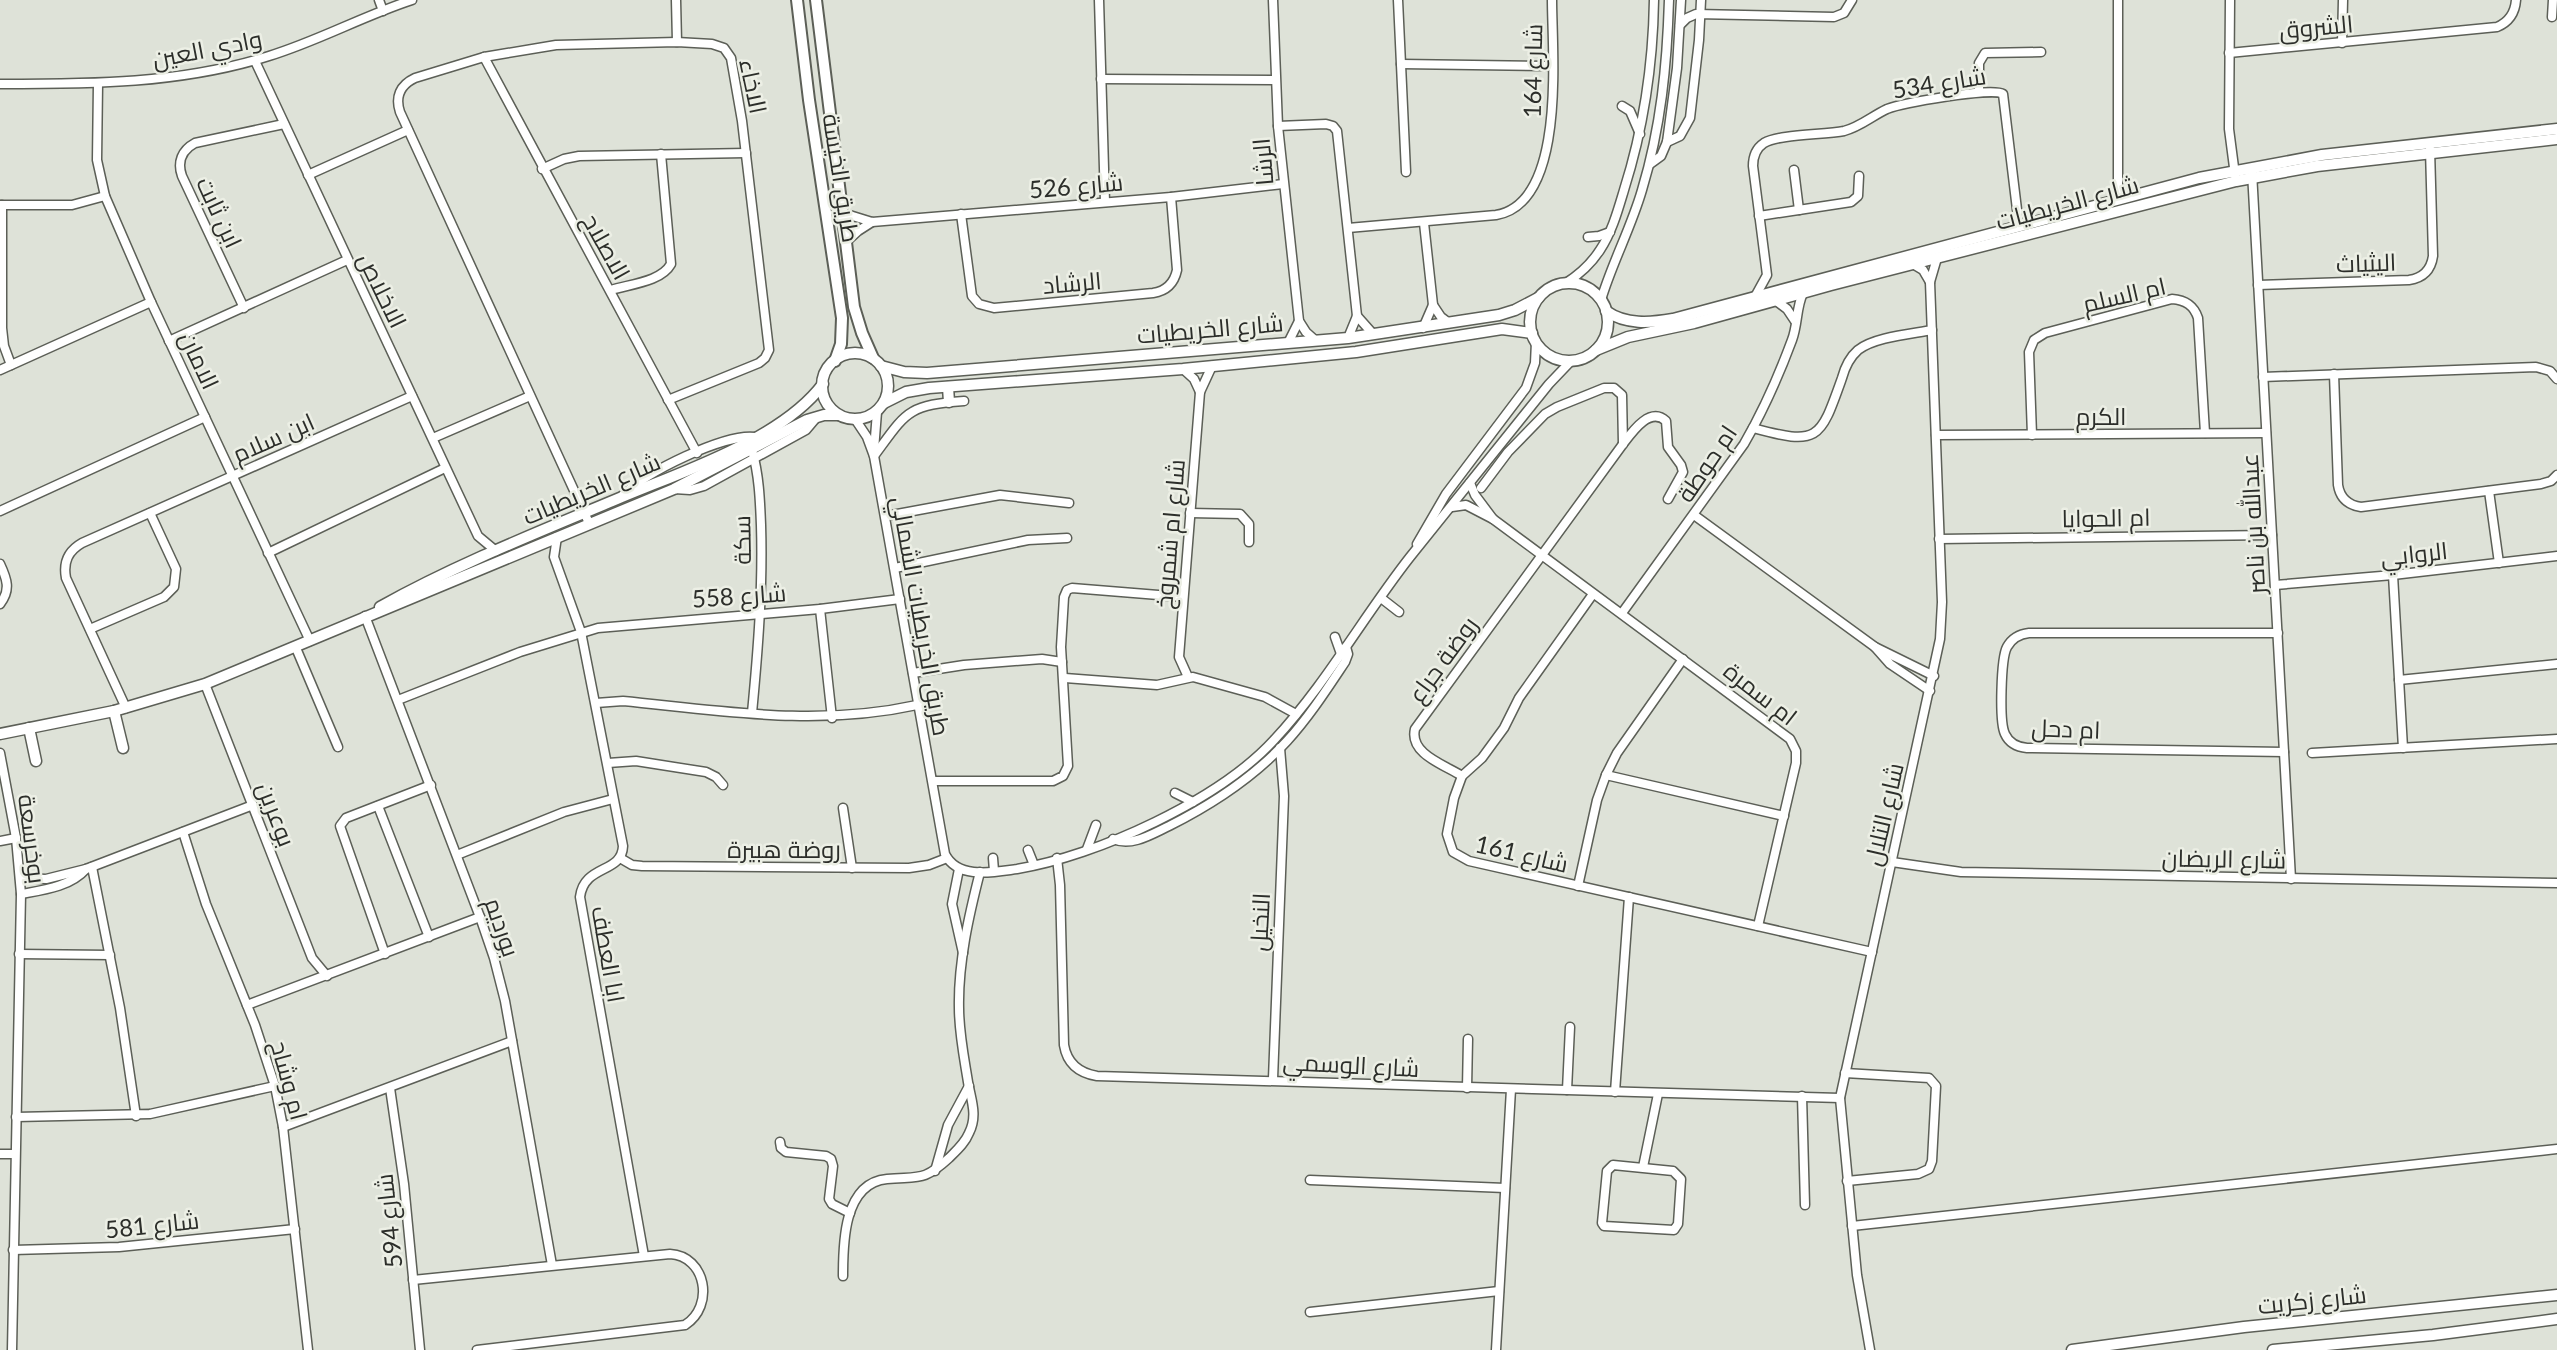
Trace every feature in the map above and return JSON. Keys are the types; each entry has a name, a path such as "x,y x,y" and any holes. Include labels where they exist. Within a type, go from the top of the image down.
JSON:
{"main road":[{"name":"طريق الخيسة","path":"797,0 809,100 842,318 842,335 835,360"},
{"name":"طريق الخيسة","path":"816,0 854,307 862,333 877,362"}],"street":[{"path":"379,0 383,11"},
{"name":"وادي العين","path":"0,84 98,84 176,76 255,61 412,0"},
{"path":"676,0 677,42"},
{"path":"1099,0 1105,202"},
{"name":"الرشا","path":"1273,0 1278,127 1299,321"},
{"path":"1398,0 1406,172"},
{"name":"شارع 164","path":"1348,228 1504,214 1526,198 1535,182 1551,124 1552,0"},
{"path":"1566,283 1595,257 1610,232 1640,134 1652,60 1654,0"},
{"path":"1601,300 1633,219 1650,163 1664,88 1669,0"},
{"path":"1667,142 1680,136 1690,118 1701,0"},
{"path":"1680,25 1687,18 1698,14 1829,18 1844,13 1852,0"},
{"path":"2118,0 2118,200"},
{"path":"2230,0 2229,129 2235,176"},
{"path":"2342,43 2343,0"},
{"name":"الشروق","path":"2230,53 2497,27 2506,23 2512,15 2516,0"},
{"path":"2552,17 2553,0"},
{"path":"1650,163 1661,156 1667,142 1677,68 1681,1"},
{"path":"1681,1 1698,14"},
{"name":"الاخاء","path":"587,518 408,130 398,102 406,83 484,57 556,45 677,42 718,46 728,53 733,64 746,153 769,350 765,358 758,363 668,400"},
{"path":"1979,92 1979,63 1985,53 2041,52"},
{"name":"الاصلاح","path":"484,57 697,453"},
{"name":"الاخلاص","path":"255,61 478,536 496,551"},
{"path":"1401,64 1552,66"},
{"path":"1101,79 1275,80"},
{"name":"الامان","path":"98,84 97,160 105,196 151,302 310,641"},
{"name":"شارع 534","path":"1767,275 1753,161 1756,152 1767,141 1844,131 1897,106 1979,92 1998,91 2005,97 2019,226"},
{"path":"1622,106 1630,111 1640,134"},
{"name":"ابن ثابت","path":"244,308 182,176 180,161 183,152 195,143 284,124"},
{"path":"1278,127 1326,124 1335,128 1338,135 1357,316 1348,338"},
{"name":"شارع الخريطيات","path":"1606,311 1629,321 1661,321 2118,200 2322,155 2557,129"},
{"path":"308,175 408,130"},
{"name":"شارع الخريطيات","path":"2252,172 2557,139"},
{"name":"اليثياث","path":"2258,285 2409,280 2424,275 2433,256 2430,143"},
{"path":"542,169 579,156 746,153"},
{"path":"611,290 656,277 668,270 671,264 661,154"},
{"path":"1794,170 1799,210"},
{"name":"عبدالله بن ناصر","path":"2252,172 2291,879"},
{"path":"1759,216 1854,201 1858,196 1859,176"},
{"name":"شارع الخريطيات","path":"1596,350 1628,337 1688,325 2235,176"},
{"name":"شارع 526","path":"842,213 872,222 1171,197 1283,184"},
{"path":"11,365 4,346 2,328 1,205 72,205 105,196"},
{"name":"الرشاد","path":"961,214 972,296 984,307 994,308 1164,290 1173,282 1177,270 1171,197"},
{"path":"846,242 872,222"},
{"path":"1424,222 1433,305 1449,323"},
{"path":"1588,237 1610,232"},
{"name":"شارع التلال","path":"1870,1350 1857,1275 1840,1098 1934,676 1942,614 1930,282 1937,258"},
{"path":"169,341 347,260"},
{"path":"1913,264 1923,270 1930,282"},
{"path":"1756,295 1767,275 1773,283 1782,288"},
{"path":"947,858 959,869 980,872 1034,865 1087,849 1193,802 1239,772 1261,753 1296,714 1381,598 1410,556 1441,502 1529,382 1535,363 1531,315 1538,298 1553,286 1577,284 1589,288 1601,300 1606,311 1606,332 1596,350 1585,358 1571,361 1554,358 1544,351 1534,337"},
{"name":"ام حوطة","path":"1622,613 1726,472 1754,428 1793,340 1803,293"},
{"name":"شارع الخريطيات","path":"877,362 904,373 919,374 1348,338 1507,313 1538,298"},
{"name":"ام السلم","path":"2032,435 2028,356 2034,340 2045,333 2172,299 2187,302 2198,318 2206,433"},
{"path":"1775,300 1787,309 1795,321"},
{"path":"0,370 151,302"},
{"path":"1423,328 1433,305"},
{"path":"1357,316 1373,334"},
{"path":"1288,343 1299,321 1315,340"},
{"name":"شارع الخريطيات","path":"884,402 914,390 1183,369 1366,351 1502,330 1534,337"},
{"path":"1754,428 1788,438 1812,434 1824,425 1847,365 1859,349 1871,343 1932,330"},
{"path":"851,354 862,354 877,362 888,384 884,402 877,412 855,419 838,415 825,399 822,384 826,371 835,360 851,354"},
{"path":"1135,355 1137,372"},
{"path":"1072,361 1068,366 1072,377"},
{"path":"1410,556 1549,384 1571,361"},
{"path":"1039,364 1044,368 1041,380"},
{"name":"شارع ام شمروخ","path":"1188,677 1179,657 1183,597 1200,392 1212,366"},
{"path":"2263,377 2536,368 2550,371 2557,379"},
{"path":"1183,369 1194,379 1200,392"},
{"path":"2334,374 2338,485 2345,501 2361,507 2541,484 2551,481 2557,475"},
{"name":"شارع الخريطيات","path":"365,616 386,610 557,537 621,497 696,466 755,437 793,414 822,384"},
{"path":"948,387 949,402"},
{"path":"1481,488 1535,424 1557,407 1604,388 1619,391 1623,400 1623,444"},
{"name":"ابن سلام","path":"90,629 66,578 65,566 69,555 82,543 412,396"},
{"path":"433,438 530,396"},
{"path":"874,456 910,412 924,407 964,401"},
{"name":"طريق الخريطيات الشمالي","path":"874,456 877,412"},
{"name":"شارع الخريطيات","path":"0,734 114,711 205,684 296,648 537,533 674,489 753,454 807,420 818,416 838,415"},
{"path":"1524,416 1535,424"},
{"path":"1542,554 1623,444 1646,420 1654,416 1664,419 1667,425 1668,447 1683,472 1668,499"},
{"path":"0,511 205,418"},
{"name":"طريق الخريطيات الشمالي","path":"855,419 867,437 874,456 917,705 947,858"},
{"name":"الكرم","path":"1936,436 2266,433"},
{"path":"621,497 645,477 697,453 736,437 755,437"},
{"name":"سكة","path":"752,713 761,612 759,482 753,454"},
{"path":"1486,463 1495,470"},
{"path":"268,552 445,468"},
{"name":"ام سمرة","path":"1470,483 1475,495 1493,519"},
{"path":"2489,491 2499,563"},
{"path":"886,516 1000,495 1069,503"},
{"name":"ام سمرة","path":"1452,506 1466,505 1493,519 1790,738 1796,751 1796,763 1758,926"},
{"path":"126,708 90,629 164,597 174,587 176,569 150,513"},
{"path":"1190,513 1240,514 1249,524 1249,542"},
{"path":"1694,515 1875,647 1934,676"},
{"path":"537,533 538,545 554,558"},
{"name":"ام الحوايا","path":"1939,539 2272,535"},
{"name":"الاخلاص","path":"477,561 478,536"},
{"path":"557,537 554,558 581,632 623,846 620,858"},
{"path":"895,568 1028,540 1067,538"},
{"name":"روضة جراع","path":"1462,776 1422,751 1415,741 1415,729 1542,554"},
{"name":"الروابي","path":"2275,585 2393,575 2557,556"},
{"path":"0,564 8,584 0,604"},
{"path":"2393,575 2403,748"},
{"path":"933,781 1046,781 1060,778 1068,766 1061,639 1064,597 1070,588 1183,597"},
{"name":"شارع 161","path":"1593,594 1519,698 1504,728 1482,758 1462,776 1454,798 1447,834 1449,846 1457,856 1469,861 1758,926"},
{"path":"1381,598 1399,612"},
{"name":"شارع 558","path":"398,700 520,652 581,632 618,625 820,609 900,599"},
{"path":"820,609 832,718"},
{"name":"بورديم","path":"365,616 431,785 500,979 552,1265"},
{"name":"ام دحل","path":"2278,633 2021,635 2010,643 2004,655 2002,723 2007,738 2021,747 2284,752"},
{"path":"1114,839 1133,841 1190,815 1224,795 1266,761 1305,719 1345,662 1348,654 1335,637"},
{"path":"1875,647 1894,668 1930,691"},
{"path":"296,648 338,747"},
{"path":"913,673 964,665 1042,659 1062,662"},
{"path":"1578,886 1597,800 1606,775 1617,753 1683,659"},
{"path":"2399,680 2557,664"},
{"path":"1065,678 1157,685 1188,677 1265,697 1296,714"},
{"name":"بوعرين","path":"205,684 312,958 313,981"},
{"path":"596,703 624,701 832,718 867,715 917,705"},
{"path":"114,711 123,748"},
{"path":"29,728 36,761"},
{"path":"2312,753 2557,739"},
{"name":"النخيل","path":"1273,1079 1284,796 1280,748"},
{"name":"بوخرسعة","path":"0,753 16,838 21,894 12,1350"},
{"path":"1261,753 1266,761 1281,766"},
{"path":"608,763 636,761 706,772 716,777 723,785"},
{"path":"1606,775 1784,816"},
{"path":"386,954 340,829 341,823 346,818 431,785"},
{"path":"1175,793 1193,802"},
{"path":"457,855 564,812 614,799"},
{"path":"20,878 46,879 89,868 253,805"},
{"path":"378,806 429,937"},
{"path":"843,808 852,868"},
{"path":"1087,849 1096,825"},
{"name":"ام وشاح","path":"183,832 210,916 247,1005 275,1086 284,1127 308,1350"},
{"path":"0,841 16,838"},
{"path":"1028,850 1034,865"},
{"name":"روضة هبيرة","path":"620,858 642,866 852,868 919,867 947,858"},
{"name":"ابا العطف","path":"620,858 591,875 583,885 580,897 644,1256"},
{"path":"993,858 994,871"},
{"name":"شارع الوسمي","path":"1057,858 1064,1045 1067,1057 1075,1067 1085,1073 1097,1076 1273,1079 1467,1088 1840,1098"},
{"name":"شارع الريضان","path":"1892,862 1961,872 2557,883"},
{"path":"21,894 58,886 78,877 89,868"},
{"path":"89,868 110,955 135,1116"},
{"path":"959,869 952,904 963,956"},
{"path":"843,1276 844,1234 850,1213 862,1194 876,1181 919,1178 935,1171 961,1147 970,1133 974,1107 959,1010 963,956 980,872"},
{"path":"1615,1092 1629,897"},
{"path":"247,1005 480,918"},
{"path":"1758,926 1872,952"},
{"path":"19,954 110,955"},
{"name":"بوعرين","path":"312,958 327,975"},
{"path":"1567,1090 1570,1027"},
{"path":"1467,1088 1468,1040"},
{"path":"284,1127 512,1041"},
{"path":"1845,1073 1929,1078 1936,1086 1932,1161 1929,1169 1919,1174 1847,1181"},
{"path":"16,1117 135,1116 165,1112 275,1086"},
{"path":"935,1171 948,1125 969,1086"},
{"name":"شارع 594","path":"390,1088 404,1184 420,1350"},
{"path":"1496,1350 1511,1088"},
{"path":"1643,1167 1658,1094"},
{"path":"1802,1096 1805,1205"},
{"path":"780,1142 783,1150 789,1154 826,1156 831,1159 833,1166 829,1199 832,1204 850,1213"},
{"path":"1852,1226 2557,1149"},
{"path":"0,1154 15,1154"},
{"path":"1613,1165 1643,1167 1675,1172 1680,1176 1676,1228 1670,1231 1606,1228 1602,1223 1607,1169 1613,1165"},
{"path":"1310,1180 1505,1188"},
{"name":"شارع 581","path":"13,1250 119,1247 295,1228"},
{"path":"413,1280 644,1256 679,1255 694,1264 699,1272 703,1295 699,1313 693,1320 676,1327 477,1350"},
{"path":"1310,1312 1499,1291"},
{"name":"شارع زكريت","path":"2072,1350 2244,1327 2557,1295"},
{"name":"شارع زكريت","path":"2273,1350 2345,1347 2557,1319"}]}
